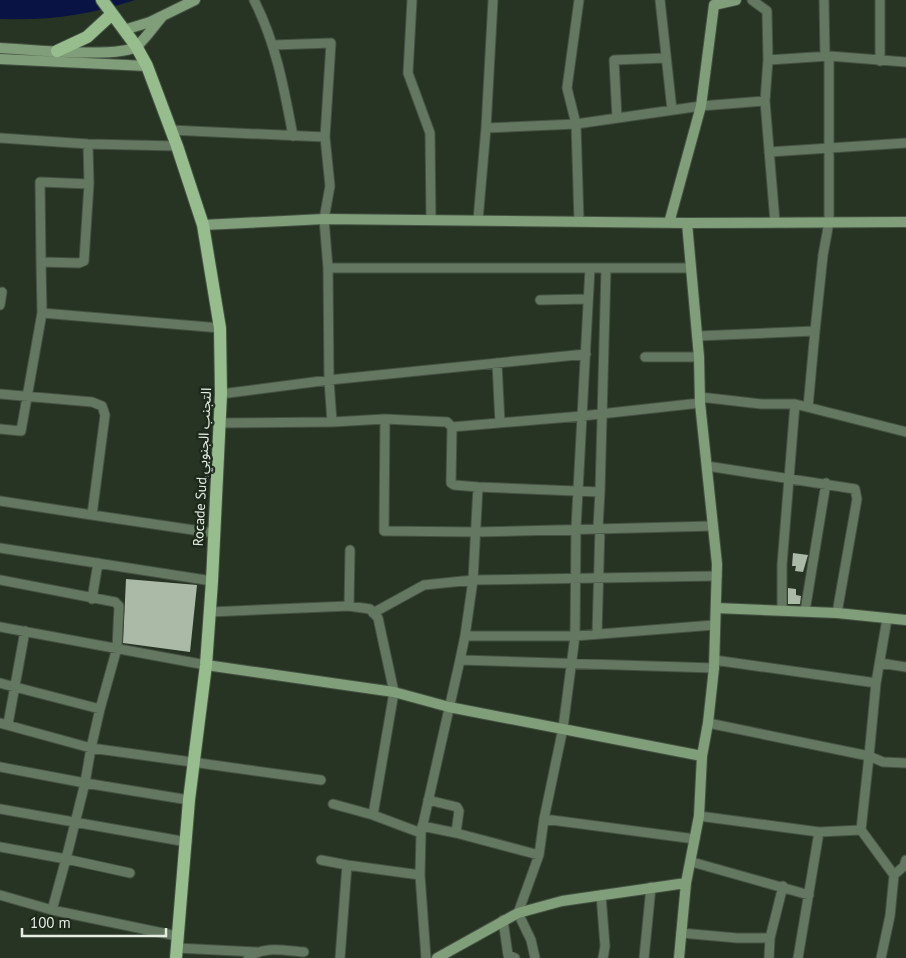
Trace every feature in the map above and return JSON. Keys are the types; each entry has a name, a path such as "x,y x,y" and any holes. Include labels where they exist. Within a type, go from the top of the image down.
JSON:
{"main road":[{"name":"Rocade Sud,التجنب الجنوبي","path":"102,0 136,46 146,66 177,146 202,224 220,328 220,423 210,612 206,665 189,800 177,947"},
{"path":"57,51 87,37 111,13"}],"street":[{"path":"124,30 162,17 195,0"},
{"path":"254,0 266,24 280,65 293,136"},
{"path":"412,0 408,73 430,133 431,220"},
{"path":"478,220 494,0"},
{"path":"579,0 567,88 576,124 579,221"},
{"path":"660,0 672,110"},
{"path":"670,223 701,106 714,5 736,0"},
{"path":"752,0 768,11 768,60 765,102 774,222"},
{"path":"808,407 823,255 829,222 827,56 824,0"},
{"path":"880,0 880,61"},
{"path":"0,48 110,52 136,46 162,17"},
{"path":"273,45 331,43 325,137 330,186 324,218 328,268 329,380 332,422"},
{"path":"768,60 827,56 906,62"},
{"path":"617,118 614,60 666,58"},
{"path":"0,59 146,66"},
{"path":"486,128 576,124 701,106 765,102"},
{"path":"170,130 325,137"},
{"path":"0,138 88,144 177,146"},
{"path":"41,262 79,263 84,261 89,184 88,144"},
{"path":"770,152 827,147 906,144"},
{"path":"0,429 21,431 42,313 40,182 89,184"},
{"path":"202,224 324,218 670,223 906,222"},
{"path":"679,958 686,883 692,862 699,816 702,756 708,723 714,664 717,576 700,400 697,336 687,223"},
{"path":"328,268 690,268"},
{"path":"535,958 531,940 518,912 539,855 544,819 563,728 572,664 575,636 574,578 576,528 590,268"},
{"path":"597,634 600,492 604,414 606,269"},
{"path":"0,306 2,292"},
{"path":"540,300 588,300"},
{"path":"42,313 220,328"},
{"path":"697,336 815,331"},
{"path":"221,394 329,380 586,354"},
{"path":"645,357 698,357"},
{"path":"498,363 500,423"},
{"path":"0,394 92,402 102,406 105,415 92,515"},
{"path":"452,427 604,414 700,400 795,404 906,432"},
{"path":"782,610 782,565 795,404"},
{"path":"220,423 332,422 385,419 447,422 452,427 451,483 454,485 600,492"},
{"path":"385,419 384,531 476,532 599,527 713,526"},
{"path":"707,466 852,487 855,489 857,498 837,613"},
{"path":"805,611 826,483"},
{"path":"426,958 420,875 422,830 465,636 473,580 478,487"},
{"path":"0,501 214,533"},
{"path":"0,548 212,581"},
{"path":"349,606 350,550"},
{"path":"92,599 98,563"},
{"path":"373,613 424,586 473,580 717,576"},
{"path":"0,580 115,602 119,606 117,648 100,709 85,784 52,910"},
{"path":"210,612 349,606 370,610 378,618 394,692 373,815"},
{"path":"716,608 837,613 906,620"},
{"path":"881,958 890,916 894,875 861,830 876,683 888,619"},
{"path":"465,636 575,636 714,625"},
{"path":"0,627 206,665 394,692 449,706 702,756"},
{"path":"25,631 14,687 4,724 92,748 321,780"},
{"path":"460,660 572,664 714,664 876,683"},
{"path":"880,663 906,667"},
{"path":"0,683 100,709"},
{"path":"708,723 869,756 883,762 906,763"},
{"path":"0,767 85,784 189,800"},
{"path":"428,800 457,807 459,811 456,833"},
{"path":"333,804 422,830 456,833 539,855"},
{"path":"0,809 75,824 187,842"},
{"path":"699,816 819,832 861,830"},
{"path":"544,819 695,839"},
{"path":"798,958 819,832"},
{"path":"0,847 130,873"},
{"path":"321,860 420,875"},
{"path":"894,875 904,866 906,860"},
{"path":"692,862 809,894"},
{"path":"340,958 347,865"},
{"path":"436,958 518,912 562,901 686,883"},
{"path":"769,958 770,938 783,886"},
{"path":"644,958 651,887"},
{"path":"0,895 177,947 257,952 267,950 304,952"},
{"path":"601,895 605,946 603,958"},
{"path":"503,920 510,957"},
{"path":"681,933 737,938 770,938"},
{"path":"248,958 257,952"}],"shaded area":[{"path":"0,0 135,0 102,10 68,16 35,19 0,19"}],"building":[{"path":"793,553 808,555 803,572 795,571 796,566 792,566"},
{"path":"126,579 197,585 190,652 123,643"},
{"path":"788,588 796,589 796,595 801,596 800,604 788,604"}]}
